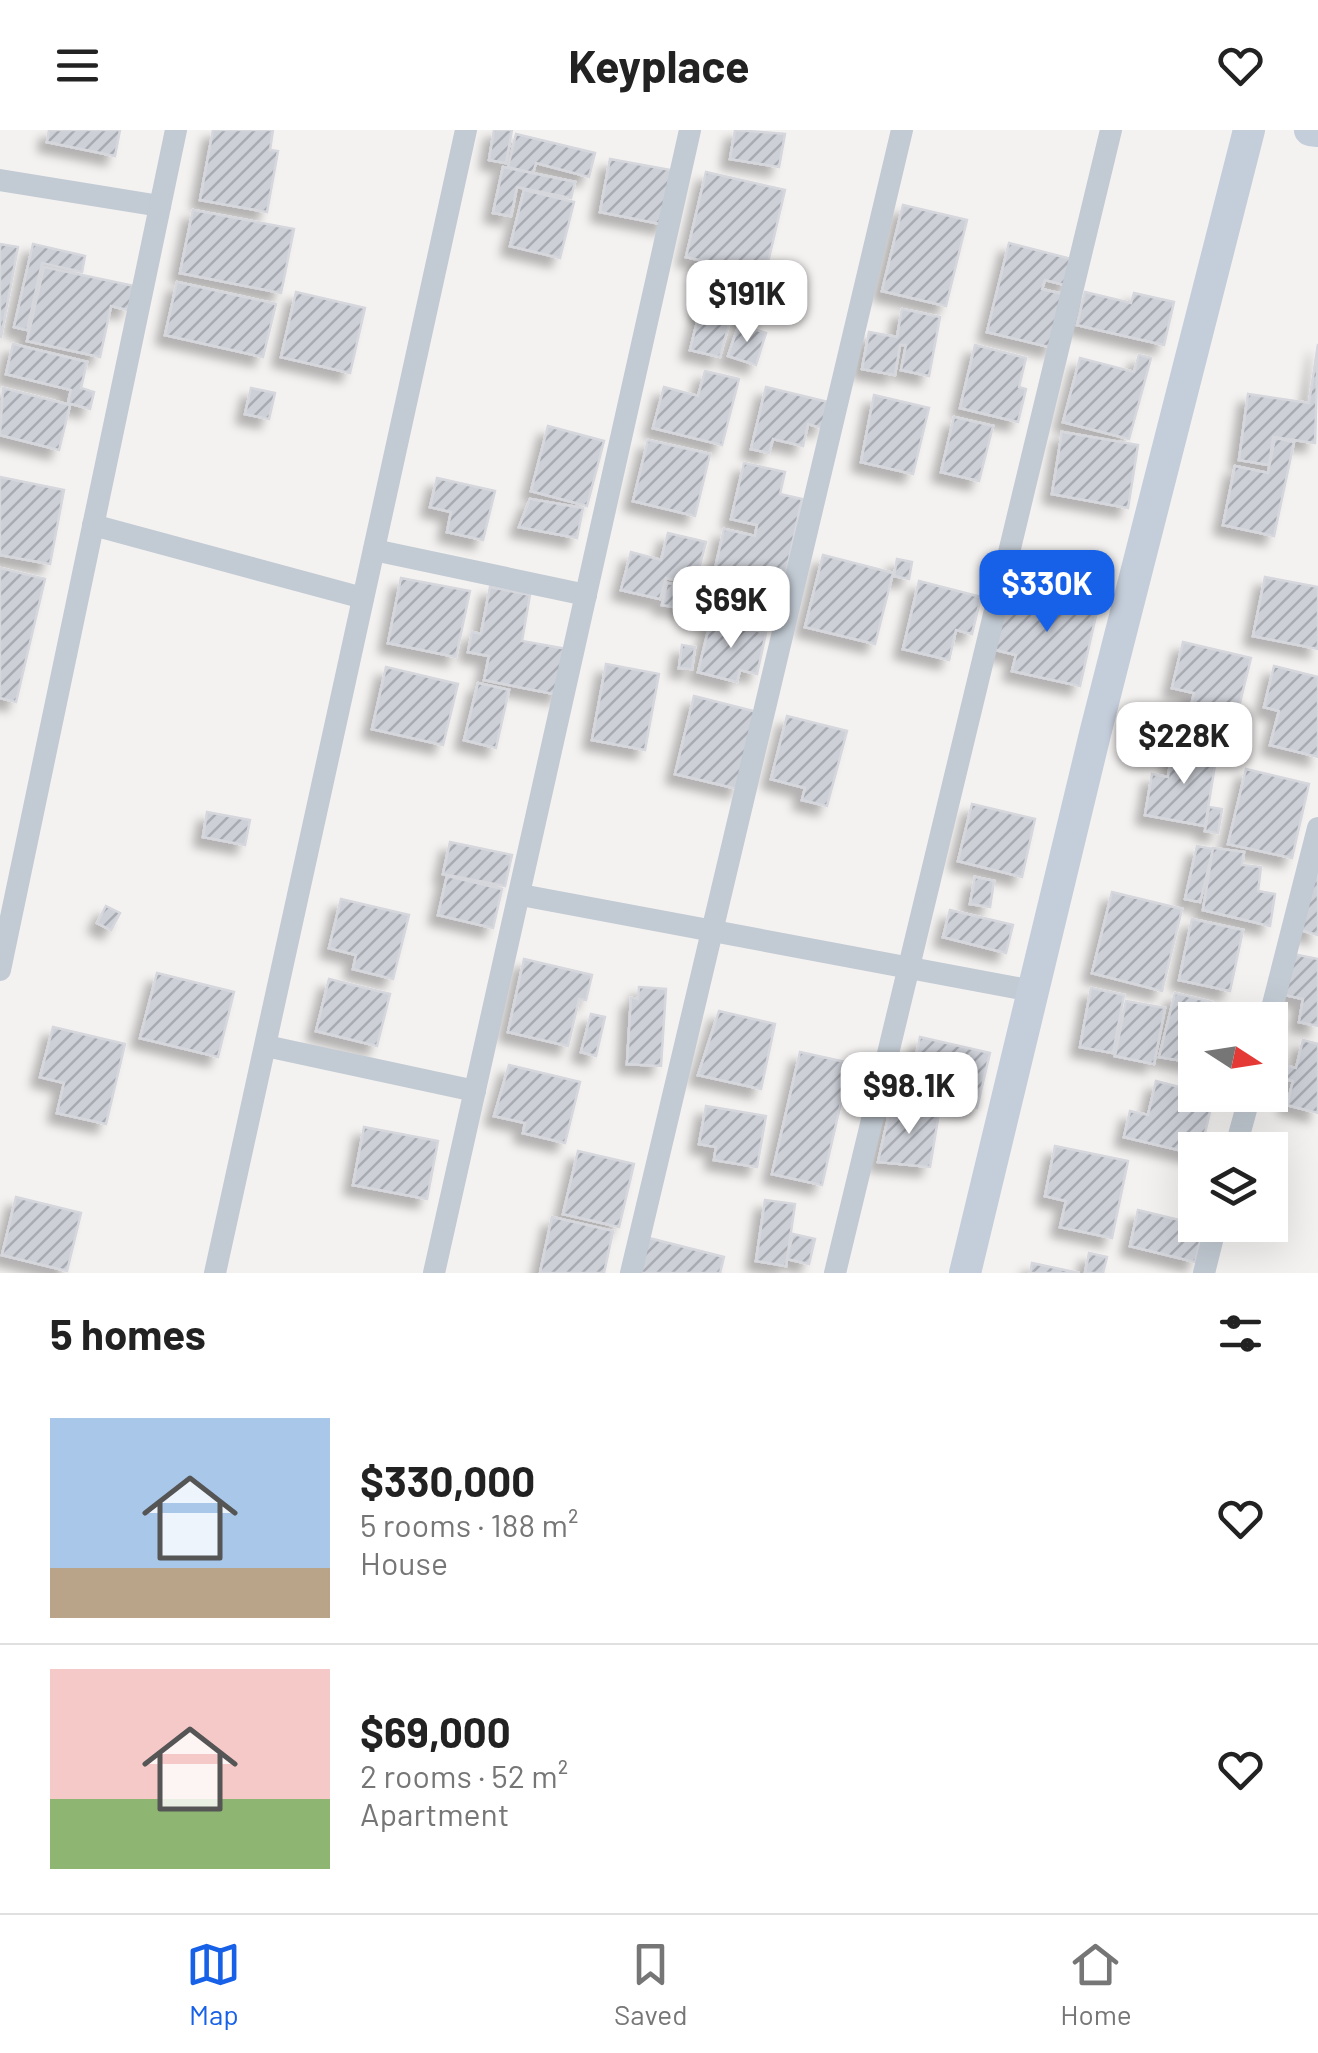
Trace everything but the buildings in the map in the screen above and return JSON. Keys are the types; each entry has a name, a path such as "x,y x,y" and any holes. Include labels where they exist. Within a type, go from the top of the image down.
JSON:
{"street":[{"path":"0,970 176,130"},
{"path":"216,1273 466,130"},
{"path":"434,1273 690,130"},
{"path":"631,1273 902,130"},
{"path":"834,1273 1111,130"},
{"path":"965,1273 1249,130"},
{"path":"1310,130 1318,131"},
{"path":"0,180 160,206"},
{"path":"93,525 364,598"},
{"path":"374,550 586,595"},
{"path":"1274,1002 1317,837"},
{"path":"520,894 1033,991"},
{"path":"266,1046 475,1092"},
{"path":"1204,1273 1212,1242"}]}
